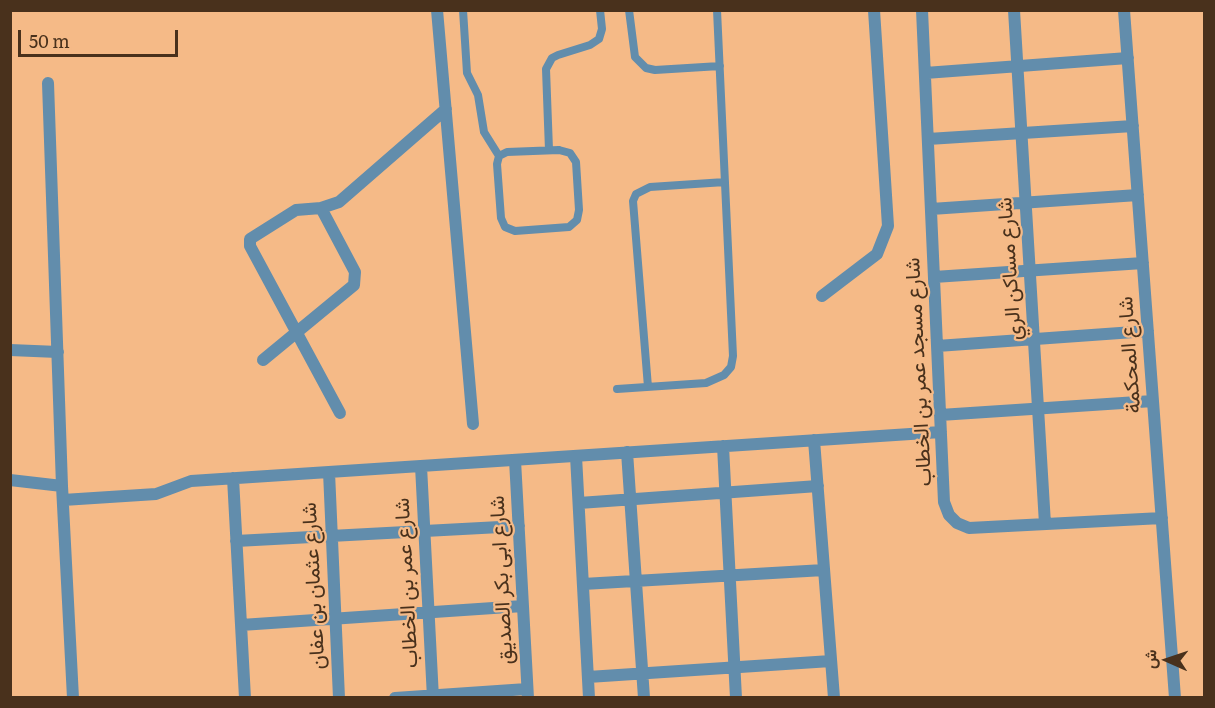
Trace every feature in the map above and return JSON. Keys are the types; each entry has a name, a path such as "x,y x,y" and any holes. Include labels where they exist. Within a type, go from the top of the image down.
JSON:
{"street":[{"path":"437,10 473,424"},
{"path":"822,296 877,254 888,226 874,10"},
{"name":"شارع مسجد عمر بن الخطاب","path":"922,10 944,502 949,515 957,523 969,528 1162,518"},
{"name":"شارع مساكن الري","path":"1014,10 1045,524"},
{"name":"شارع المحكمة","path":"1124,10 1175,698"},
{"path":"925,73 1128,58"},
{"path":"48,83 62,486 73,698"},
{"path":"340,413 249,243 252,237 286,214 296,210 321,208 339,202 446,109"},
{"path":"928,139 1133,126"},
{"path":"931,209 1138,195"},
{"path":"263,360 350,289 356,279 321,208"},
{"path":"934,278 1143,263"},
{"path":"937,346 1148,331"},
{"path":"10,350 58,352"},
{"path":"940,415 1153,401"},
{"path":"63,500 156,494 184,482 233,478 941,432"},
{"path":"814,440 834,698"},
{"path":"723,446 736,698"},
{"path":"627,452 644,698"},
{"path":"576,456 589,698"},
{"name":"شارع ابى بكر الصديق","path":"515,460 528,693"},
{"name":"شارع عمر بن الخطاب","path":"421,466 433,696"},
{"name":"شارع عثمان بن عفان","path":"328,472 339,698"},
{"path":"233,478 245,698"},
{"path":"10,480 62,486"},
{"path":"579,503 818,486"},
{"path":"236,541 519,526"},
{"path":"583,584 824,570"},
{"path":"241,625 523,606"},
{"path":"588,677 831,661"},
{"path":"395,698 528,693"}],"lane":[{"path":"463,10 467,73 478,95 484,132 499,156 497,164 501,218 505,227 514,231 569,227 579,216 576,162 565,150 507,152 499,156"},
{"path":"549,150 546,69 552,58 595,43 599,39 602,29 600,10"},
{"path":"629,10 635,57 646,68 655,70 720,66"},
{"path":"617,390 706,383 724,375 731,367 733,356 717,10"},
{"path":"648,387 633,201 636,194 650,187 725,182"}]}
